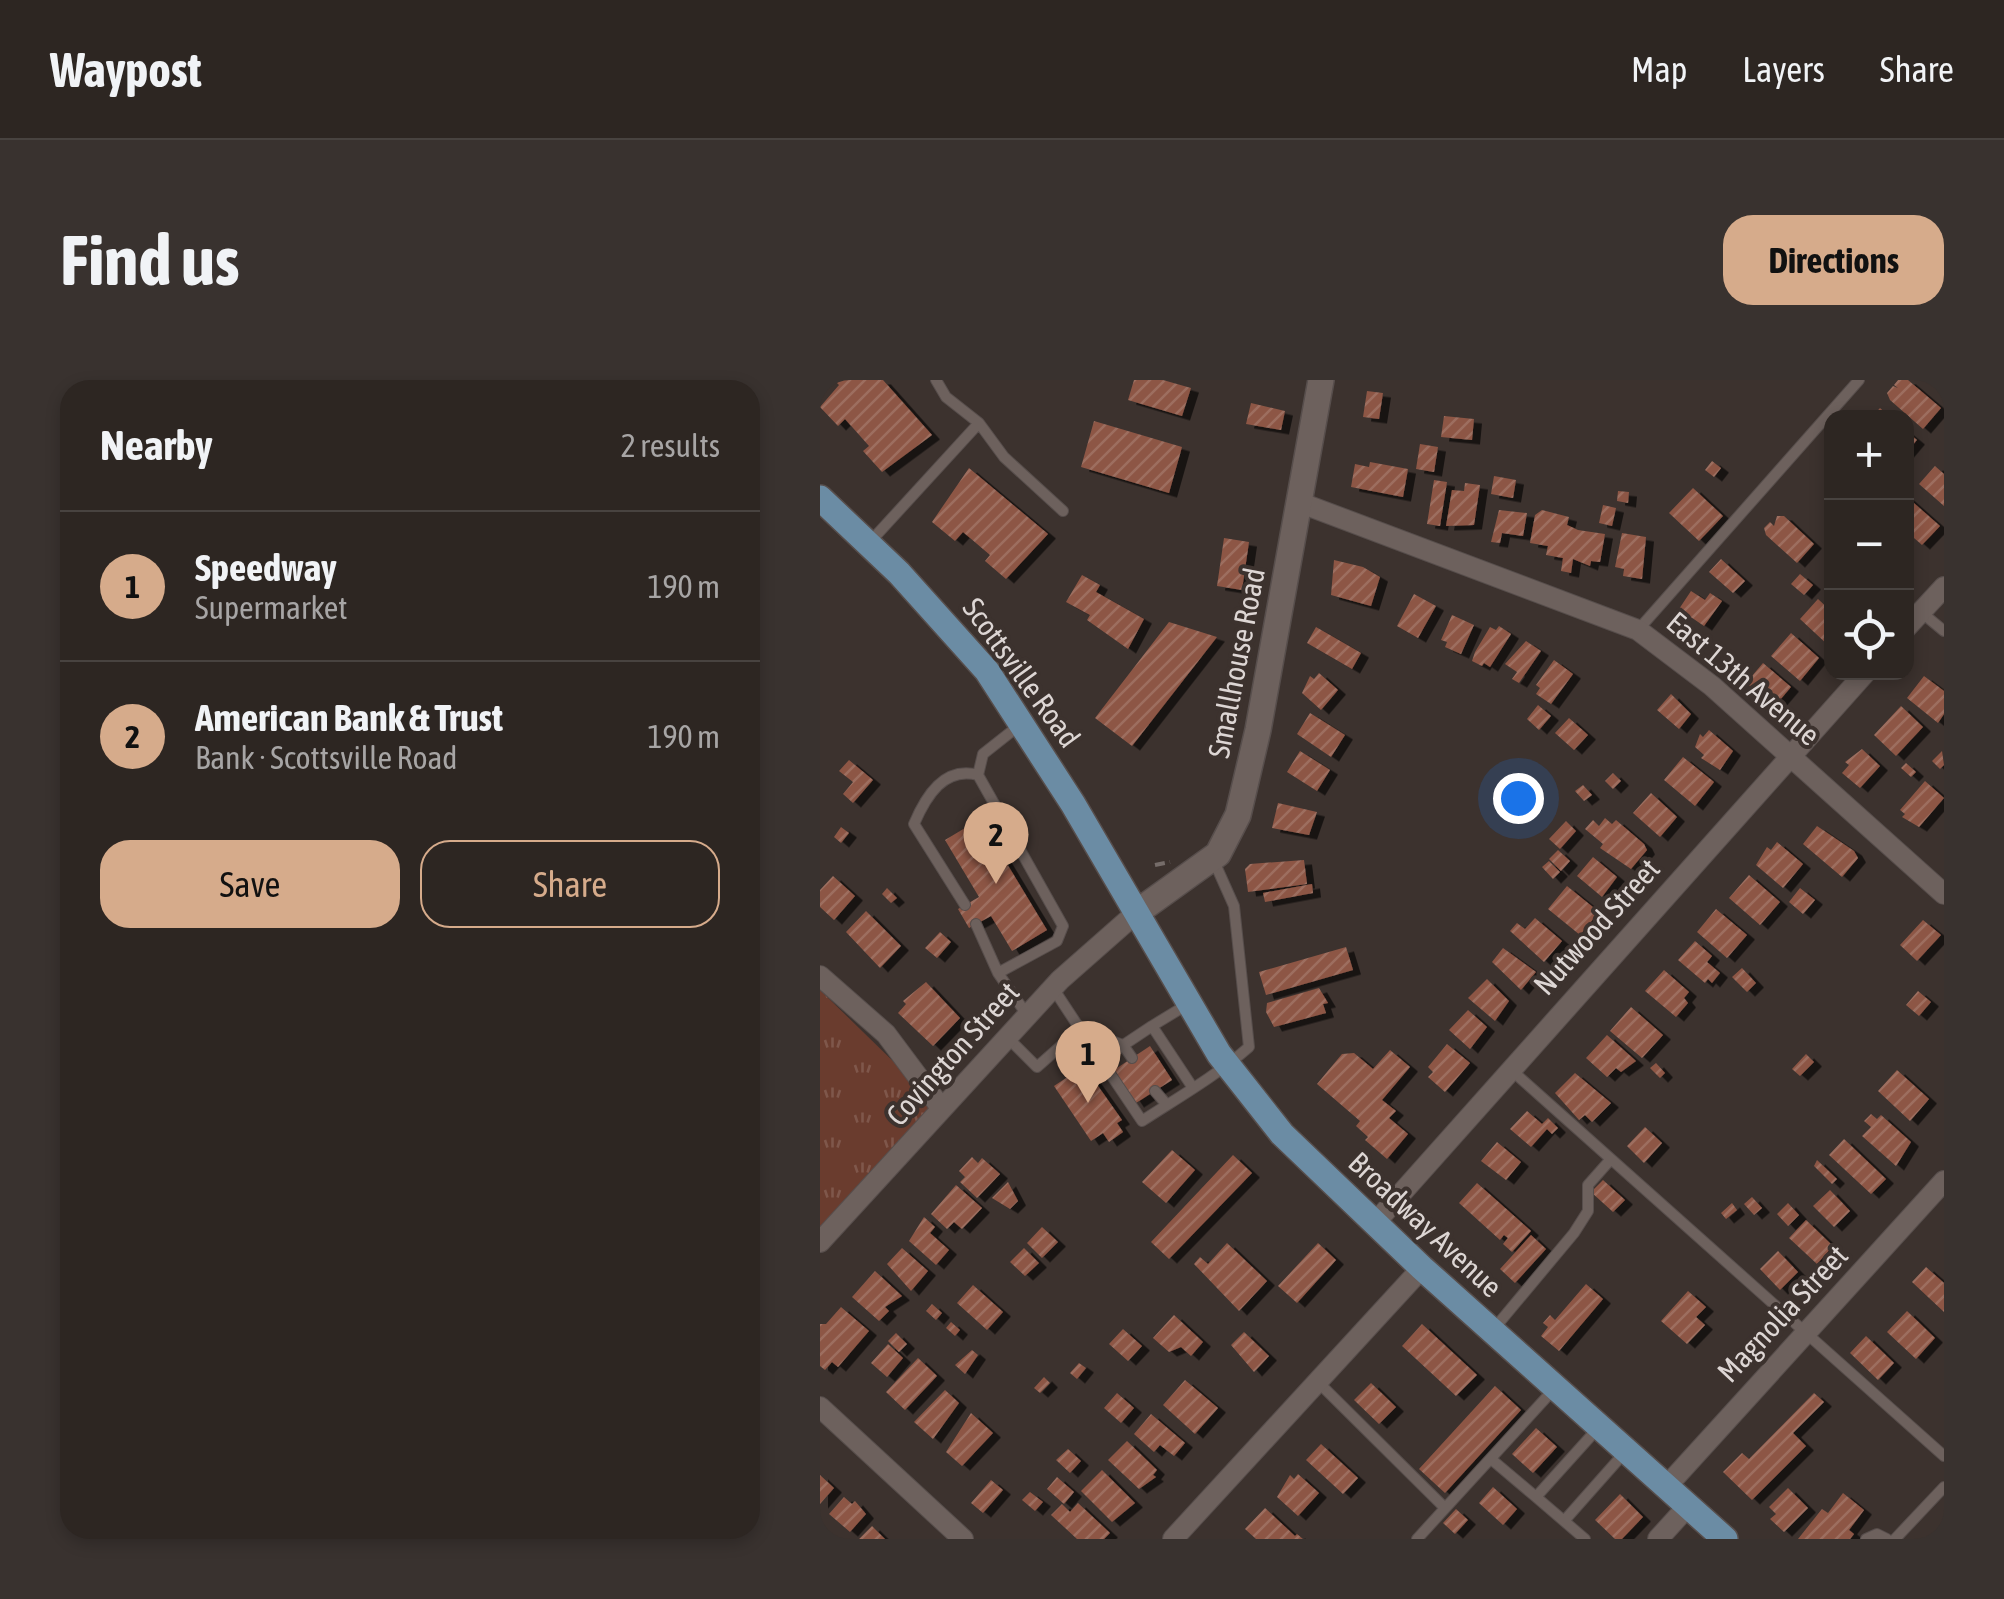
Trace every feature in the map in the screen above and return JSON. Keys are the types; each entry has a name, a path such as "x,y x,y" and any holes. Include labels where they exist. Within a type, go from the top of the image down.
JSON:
{"main road":[{"name":"Scottsville Road","path":"820,498 950,628 1022,722 1136,912"},
{"name":"Broadway Avenue","path":"1136,912 1227,1066 1282,1134 1422,1268 1725,1539"}],"street":[{"name":"Smallhouse Road","path":"1136,912 1213,858 1230,836 1246,789 1322,380"},
{"name":"East 13th Avenue","path":"1301,504 1638,630 1712,686 1789,758 1942,887"},
{"path":"1914,620 1944,587"},
{"name":"Nutwood Street","path":"1374,1224 1509,1068 1859,680"},
{"name":"Covington Street","path":"820,1242 1053,988 1136,912"},
{"path":"820,976 875,1023 942,1109"},
{"name":"Magnolia Street","path":"1666,1487 1944,1181"},
{"path":"1173,1539 1422,1268"},
{"path":"820,1407 949,1535"},
{"path":"1658,1539 1688,1506"}],"lane":[{"path":"936,380 946,398 979,423 1004,457 1063,511"},
{"path":"1638,630 1859,380"},
{"path":"869,543 979,423"},
{"path":"1922,612 1944,631"},
{"path":"998,973 1057,941 1063,926 978,774 983,754 1022,722"},
{"path":"966,905 914,824 928,795 948,776 965,771 978,774"},
{"path":"1188,1004 1101,1060 1142,1120 1227,1066 1248,1047 1234,906 1213,858"},
{"path":"976,924 998,973 1028,1015"},
{"path":"1053,988 1080,1029 1123,1045 1132,1058"},
{"path":"1152,1026 1192,1088"},
{"path":"1007,1038 1037,1067 1080,1029"},
{"path":"1509,1068 1944,1456"},
{"path":"1156,1090 1166,1105"},
{"path":"1492,1331 1574,1233 1588,1211 1588,1184 1611,1159"},
{"path":"1318,1382 1446,1508"},
{"path":"1417,1539 1556,1388"},
{"path":"1536,1497 1599,1427"},
{"path":"1564,1521 1626,1451"},
{"path":"1491,1459 1585,1539"},
{"path":"1895,1539 1944,1487"},
{"path":"1866,1539 1877,1534 1887,1539"}],"green space":[{"path":"820,990 942,1109 820,1242"}],"building":[{"path":"834,380 883,380 932,435 882,472 863,451 869,446 845,419 838,426 820,407 839,385"},
{"path":"1134,380 1163,380 1191,388 1182,416 1128,400"},
{"path":"1898,380 1908,380 1941,408 1923,429 1914,421 1914,410 1901,410 1890,400 1887,393 1893,386 1898,388 1894,385"},
{"path":"1367,391 1383,393 1379,419 1363,417"},
{"path":"1251,403 1285,411 1281,430 1246,424"},
{"path":"1444,416 1474,419 1472,440 1441,437"},
{"path":"1094,421 1182,447 1169,493 1081,467"},
{"path":"1420,444 1438,447 1434,472 1416,469"},
{"path":"1712,461 1721,468 1714,477 1705,470"},
{"path":"1370,462 1408,469 1403,497 1351,487 1355,464 1369,467"},
{"path":"1935,466 1944,474 1944,506 1919,484"},
{"path":"969,468 1048,534 1006,579 985,561 990,555 963,532 955,541 932,522"},
{"path":"1494,476 1516,480 1513,498 1491,494"},
{"path":"1434,480 1447,482 1440,526 1427,524"},
{"path":"1465,483 1480,485 1474,525 1446,526 1452,490 1464,491"},
{"path":"1693,488 1723,516 1699,541 1669,513"},
{"path":"1618,491 1629,492 1628,503 1617,501"},
{"path":"1914,503 1940,526 1922,545 1914,538"},
{"path":"1603,505 1616,508 1612,526 1599,523"},
{"path":"1499,510 1527,513 1523,536 1502,533 1500,543 1491,542"},
{"path":"1542,510 1569,517 1567,525 1578,530 1605,534 1600,562 1591,561 1590,566 1573,559 1571,573 1561,571 1563,558 1546,555 1548,546 1530,543 1535,515"},
{"path":"1777,516 1784,516 1814,544 1797,563 1766,535 1764,528 1770,522 1774,526"},
{"path":"1622,533 1646,537 1642,579 1623,576 1624,569 1615,567"},
{"path":"1224,538 1249,542 1242,590 1217,586"},
{"path":"1721,559 1745,581 1733,593 1709,572"},
{"path":"1334,560 1363,567 1380,577 1371,606 1331,595"},
{"path":"1800,574 1813,585 1804,595 1791,584"},
{"path":"1082,575 1100,585 1096,592 1144,619 1128,649 1087,620 1090,615 1066,602"},
{"path":"1691,591 1705,600 1710,593 1722,601 1704,626 1679,609"},
{"path":"1414,594 1436,606 1418,638 1397,626"},
{"path":"1818,599 1824,605 1824,641 1800,619"},
{"path":"1452,615 1474,625 1461,654 1445,647 1447,642 1441,640"},
{"path":"1169,622 1217,637 1132,746 1095,718"},
{"path":"1499,626 1511,634 1490,667 1472,661 1490,627 1496,630"},
{"path":"1316,627 1361,653 1352,669 1307,643"},
{"path":"1791,633 1819,658 1800,681 1771,656"},
{"path":"1526,641 1541,651 1519,683 1512,679 1517,672 1505,664"},
{"path":"1554,660 1573,674 1551,704 1536,694 1540,688 1536,685"},
{"path":"1763,663 1791,687 1774,707 1746,683"},
{"path":"1319,673 1338,690 1321,710 1302,693 1310,676 1314,679"},
{"path":"1924,676 1944,691 1944,714 1938,723 1907,698"},
{"path":"1671,694 1691,714 1679,729 1657,710"},
{"path":"1538,705 1551,716 1539,730 1527,719"},
{"path":"1901,706 1923,727 1896,756 1874,735"},
{"path":"1310,713 1345,735 1331,757 1297,734"},
{"path":"1569,718 1588,735 1574,750 1555,733"},
{"path":"1709,730 1733,751 1720,770 1701,758 1704,755 1695,747 1700,734 1703,737"},
{"path":"1862,749 1880,766 1860,788 1842,773 1849,765 1845,762"},
{"path":"1300,751 1330,770 1317,791 1287,772"},
{"path":"1942,751 1944,765 1940,769 1932,761"},
{"path":"1683,757 1714,782 1695,806 1664,780"},
{"path":"849,760 873,780 853,803 843,794 853,782 839,771"},
{"path":"1906,763 1916,772 1911,777 1901,768"},
{"path":"1613,773 1621,781 1613,789 1605,781"},
{"path":"1925,781 1944,798 1919,827 1902,817 1905,814 1900,810"},
{"path":"1583,785 1592,795 1584,801 1575,791"},
{"path":"1651,793 1677,817 1660,837 1633,813"},
{"path":"1278,803 1317,812 1309,835 1272,828"},
{"path":"1605,818 1612,824 1616,820 1644,844 1647,850 1631,869 1600,848 1603,844 1585,829 1593,820 1599,826"},
{"path":"980,819 1047,930 1012,951 991,916 969,928 958,909 979,897 945,840"},
{"path":"1566,821 1576,831 1560,849 1549,839"},
{"path":"1817,826 1854,851 1858,858 1842,877 1803,844"},
{"path":"841,827 849,833 841,843 834,837"},
{"path":"1777,842 1803,864 1783,888 1756,865 1767,847 1771,850"},
{"path":"1558,850 1570,861 1561,871 1549,859"},
{"path":"1593,857 1617,877 1602,897 1577,876"},
{"path":"1304,860 1307,884 1248,892 1245,869 1250,864"},
{"path":"1549,861 1560,872 1553,879 1542,867"},
{"path":"1749,875 1780,902 1760,925 1729,898"},
{"path":"833,876 855,896 834,920 820,907 820,890"},
{"path":"1312,884 1313,893 1265,902 1263,893"},
{"path":"1567,886 1599,912 1580,935 1548,909"},
{"path":"887,888 897,898 891,903 882,894"},
{"path":"1800,888 1815,900 1803,914 1789,902"},
{"path":"1716,909 1747,935 1727,958 1697,932"},
{"path":"866,911 901,946 880,968 846,932"},
{"path":"1535,918 1562,941 1544,962 1510,931 1517,923 1525,929"},
{"path":"1923,920 1941,935 1917,961 1900,945"},
{"path":"940,932 951,942 937,958 925,948"},
{"path":"1695,941 1712,956 1707,962 1720,973 1712,983 1708,979 1705,983 1678,960"},
{"path":"1346,947 1353,970 1266,995 1259,972"},
{"path":"1503,948 1536,972 1521,990 1492,962"},
{"path":"1742,968 1756,983 1747,992 1732,977"},
{"path":"1664,970 1689,992 1684,998 1688,1003 1676,1017 1645,991"},
{"path":"1487,979 1509,1001 1495,1021 1468,998"},
{"path":"926,982 960,1018 933,1046 898,1013 906,1004 903,1001"},
{"path":"1319,988 1328,1003 1323,1004 1326,1013 1274,1027 1266,1012 1267,1003"},
{"path":"1918,991 1931,1002 1919,1016 1906,1005"},
{"path":"1631,1007 1663,1035 1642,1058 1610,1031"},
{"path":"1468,1010 1487,1027 1470,1049 1449,1030"},
{"path":"1607,1035 1636,1061 1621,1072 1616,1068 1607,1077 1586,1058"},
{"path":"1447,1044 1470,1063 1445,1092 1428,1077 1433,1072 1428,1067"},
{"path":"1150,1046 1172,1080 1136,1103 1114,1070"},
{"path":"1390,1050 1410,1067 1382,1100 1396,1111 1389,1118 1408,1134 1387,1159 1365,1140 1368,1137 1356,1126 1360,1121 1317,1084 1342,1054 1354,1053 1373,1069"},
{"path":"1806,1054 1814,1062 1800,1076 1792,1069"},
{"path":"1656,1063 1665,1073 1660,1078 1650,1068"},
{"path":"1084,1066 1122,1120 1117,1123 1123,1132 1109,1142 1103,1133 1091,1141 1054,1086"},
{"path":"1897,1070 1929,1099 1910,1121 1878,1091"},
{"path":"1575,1073 1611,1103 1592,1122 1585,1115 1579,1120 1555,1093"},
{"path":"1527,1111 1542,1124 1548,1118 1558,1128 1552,1134 1547,1129 1531,1147 1510,1129"},
{"path":"1871,1114 1877,1119 1881,1115 1911,1142 1896,1166 1862,1136 1871,1127 1864,1121"},
{"path":"1645,1127 1662,1143 1644,1163 1627,1146"},
{"path":"1844,1139 1886,1179 1871,1194 1829,1155"},
{"path":"1497,1142 1521,1162 1506,1180 1481,1161"},
{"path":"1172,1150 1195,1170 1166,1203 1142,1182"},
{"path":"1233,1155 1252,1173 1169,1259 1151,1242"},
{"path":"972,1157 978,1163 982,1158 1000,1174 977,1198 960,1182 965,1177 959,1171"},
{"path":"1817,1160 1837,1179 1832,1184 1814,1166"},
{"path":"1603,1180 1625,1200 1613,1212 1591,1192"},
{"path":"1008,1182 1018,1201 1010,1209 992,1198"},
{"path":"1477,1183 1531,1231 1512,1252 1503,1244 1508,1238 1504,1235 1500,1240 1459,1203"},
{"path":"956,1185 982,1208 962,1229 954,1222 947,1229 931,1214"},
{"path":"1830,1190 1850,1211 1834,1227 1813,1206"},
{"path":"1752,1197 1762,1208 1754,1215 1744,1204"},
{"path":"1732,1203 1737,1210 1726,1219 1721,1213"},
{"path":"1788,1203 1799,1215 1788,1226 1777,1214"},
{"path":"924,1217 935,1227 930,1233 949,1250 936,1265 909,1241"},
{"path":"1806,1220 1833,1246 1817,1264 1789,1238"},
{"path":"1042,1227 1058,1242 1042,1258 1027,1243"},
{"path":"1531,1235 1546,1249 1515,1283 1500,1269"},
{"path":"1227,1243 1267,1281 1239,1311 1194,1264 1200,1257 1208,1264"},
{"path":"1318,1243 1336,1260 1297,1303 1278,1286"},
{"path":"902,1248 928,1271 911,1291 887,1264"},
{"path":"1024,1248 1039,1263 1025,1276 1010,1262"},
{"path":"1778,1251 1798,1272 1780,1290 1760,1269"},
{"path":"1926,1267 1944,1283 1944,1312 1912,1282"},
{"path":"875,1271 902,1296 885,1307 889,1311 879,1321 852,1297"},
{"path":"1586,1284 1603,1299 1559,1351 1541,1336 1548,1327 1543,1323 1550,1315 1555,1320"},
{"path":"973,1285 1003,1312 987,1330 957,1303"},
{"path":"1688,1291 1706,1307 1696,1317 1705,1325 1687,1344 1661,1321"},
{"path":"932,1304 942,1313 936,1320 926,1311"},
{"path":"841,1307 869,1331 838,1367 832,1362 825,1370 820,1366 820,1324 826,1324"},
{"path":"1907,1311 1935,1338 1916,1359 1887,1332"},
{"path":"1174,1315 1203,1342 1191,1356 1181,1347 1169,1352 1153,1338"},
{"path":"951,1322 960,1330 955,1336 946,1328"},
{"path":"1422,1324 1477,1375 1456,1396 1402,1346"},
{"path":"1123,1329 1142,1346 1128,1361 1109,1344"},
{"path":"1244,1332 1269,1356 1254,1372 1231,1345"},
{"path":"896,1333 907,1344 899,1352 888,1341"},
{"path":"1866,1336 1894,1363 1878,1380 1850,1353"},
{"path":"888,1344 903,1358 887,1377 871,1363"},
{"path":"972,1350 978,1355 965,1374 955,1365"},
{"path":"918,1358 937,1376 905,1410 886,1392"},
{"path":"1079,1363 1086,1368 1077,1379 1070,1373"},
{"path":"1044,1377 1050,1383 1040,1393 1034,1388"},
{"path":"1185,1380 1218,1408 1195,1434 1163,1405"},
{"path":"1371,1383 1396,1407 1379,1424 1354,1400"},
{"path":"1495,1386 1521,1410 1445,1493 1419,1469"},
{"path":"945,1390 959,1403 933,1439 914,1422"},
{"path":"1117,1393 1134,1408 1121,1423 1104,1408"},
{"path":"1814,1393 1824,1402 1793,1433 1806,1446 1752,1500 1723,1472 1742,1453 1749,1459"},
{"path":"971,1413 993,1433 962,1466 946,1452"},
{"path":"1151,1414 1185,1443 1174,1456 1160,1445 1154,1452 1134,1434"},
{"path":"1536,1428 1557,1447 1533,1473 1512,1454"},
{"path":"1127,1441 1157,1470 1153,1475 1156,1477 1139,1489 1108,1460"},
{"path":"1321,1444 1358,1478 1343,1494 1306,1460"},
{"path":"1068,1449 1081,1461 1070,1473 1056,1460"},
{"path":"1102,1470 1135,1503 1112,1522 1081,1491"},
{"path":"1298,1474 1319,1493 1298,1516 1277,1497 1290,1475 1294,1479"},
{"path":"820,1475 834,1488 820,1504"},
{"path":"1057,1477 1074,1492 1064,1504 1047,1489"},
{"path":"991,1480 1003,1490 983,1513 971,1503"},
{"path":"1493,1487 1517,1509 1503,1525 1479,1503"},
{"path":"1788,1488 1808,1508 1784,1532 1770,1519 1776,1514 1769,1507"},
{"path":"1030,1492 1043,1502 1035,1511 1022,1500"},
{"path":"1843,1493 1864,1510 1849,1530 1854,1534 1850,1539 1798,1539 1822,1509 1828,1513"},
{"path":"1620,1494 1643,1517 1622,1539 1615,1539 1595,1520"},
{"path":"844,1497 852,1504 855,1501 866,1514 850,1532 829,1514"},
{"path":"1078,1503 1110,1533 1104,1539 1077,1539 1051,1515 1062,1504 1070,1512"},
{"path":"1265,1508 1303,1539 1256,1539 1245,1529"},
{"path":"1456,1509 1468,1520 1455,1534 1443,1523"},
{"path":"872,1526 885,1539 859,1539"}],"place":[{"name":"American Bank & Trust","path":"996,884"},
{"name":"Speedway","path":"1088,1103"}]}
